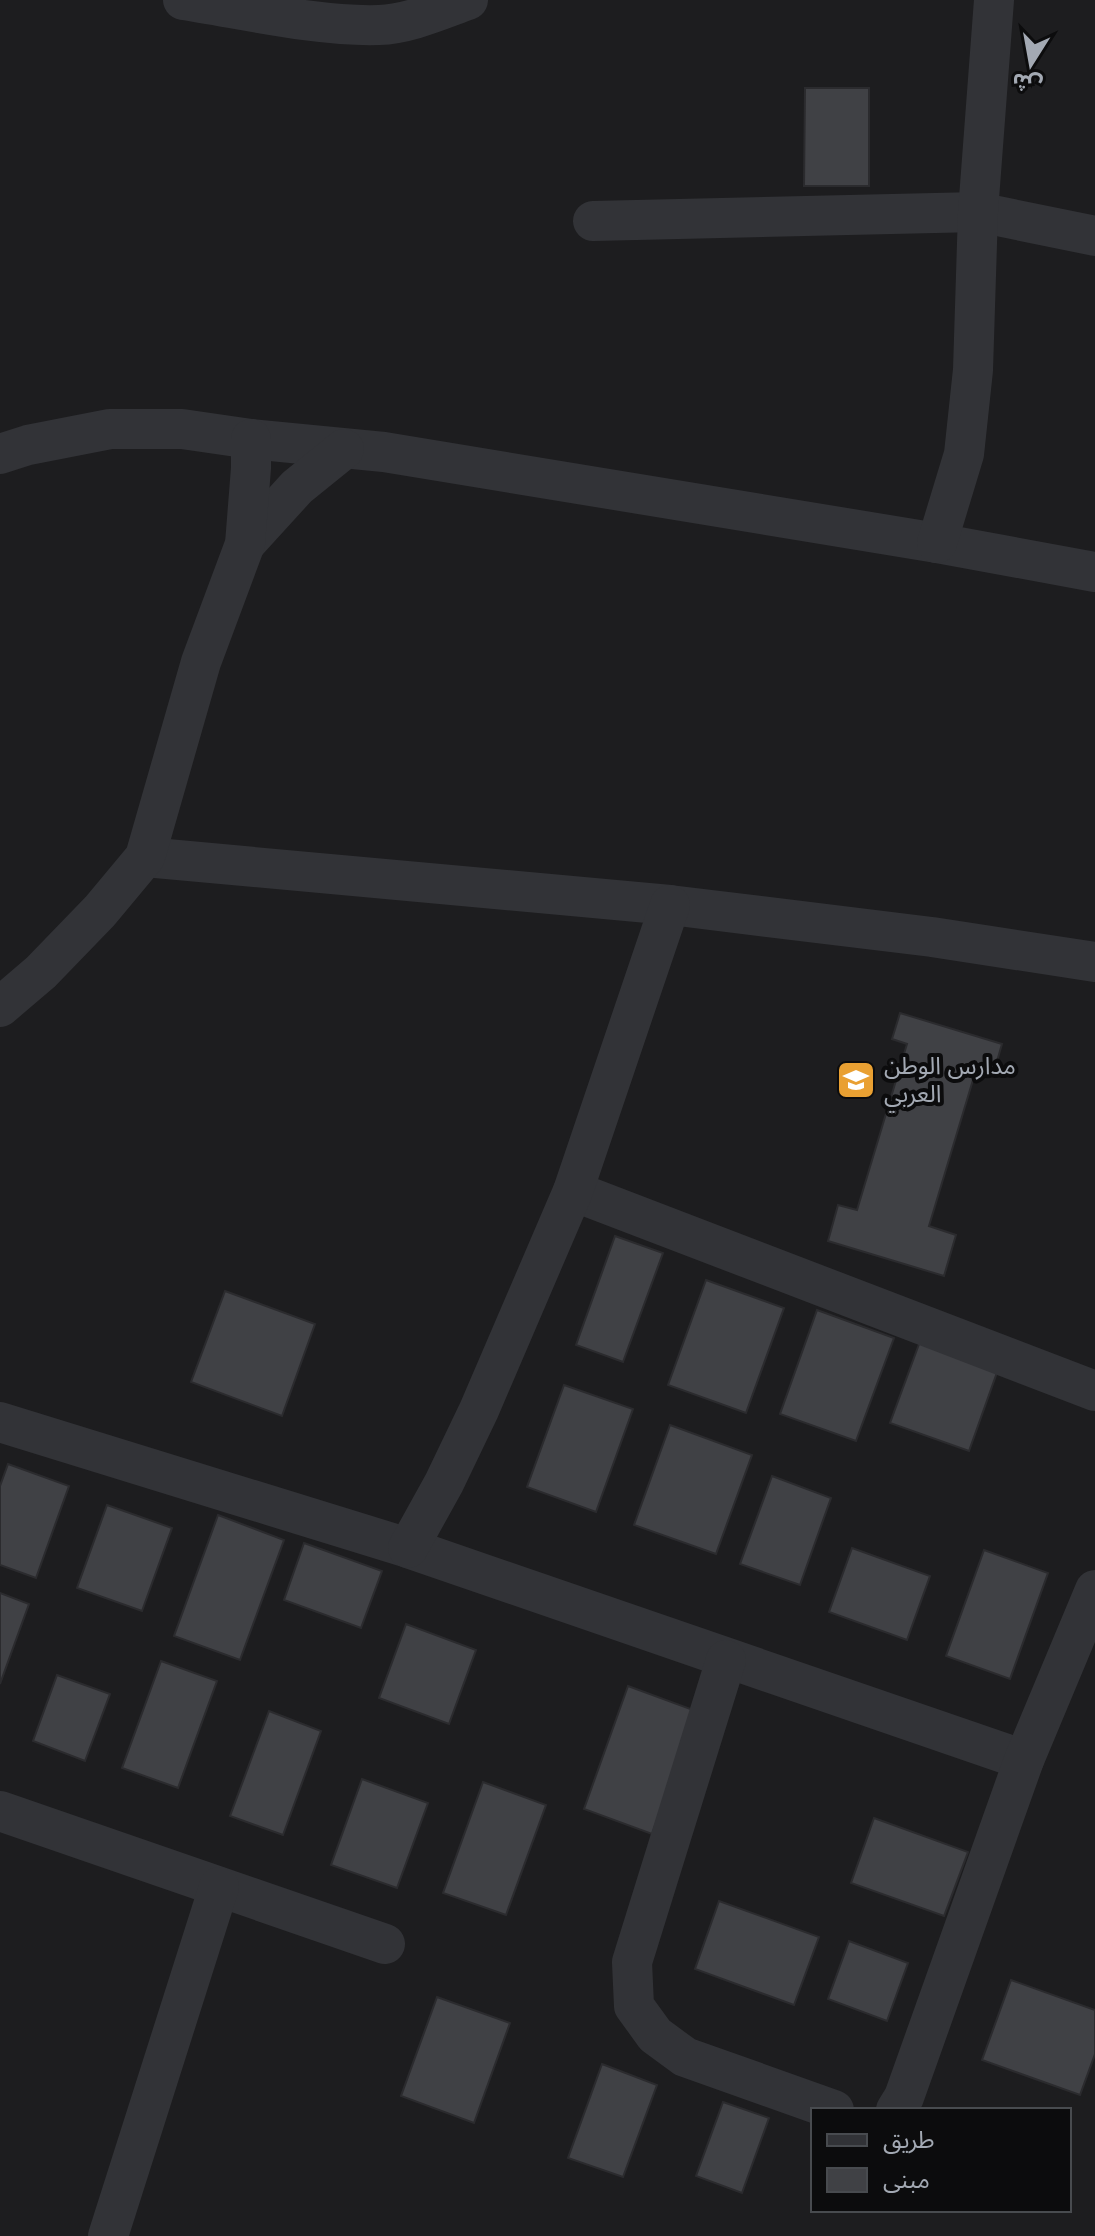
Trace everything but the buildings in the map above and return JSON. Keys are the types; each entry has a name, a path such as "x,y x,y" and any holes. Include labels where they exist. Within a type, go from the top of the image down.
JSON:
{"street":[{"path":"183,0 325,21 381,25 426,15 468,0"},
{"path":"937,543 964,454 973,370 978,212 994,0"},
{"path":"593,221 978,212 1095,236"},
{"path":"0,454 28,445 110,429 182,429 399,454 1095,572"},
{"path":"0,1007 41,972 100,911 145,857 201,662 245,544 251,439"},
{"path":"245,544 297,487 344,449"},
{"path":"145,857 670,905 932,937 1095,962"},
{"path":"408,1548 479,1410 573,1191 670,905"},
{"path":"573,1191 1095,1391"},
{"path":"0,1422 408,1548 726,1660 1024,1760"},
{"path":"897,2108 904,2097 1024,1760 1095,1590"},
{"path":"726,1660 632,1962 634,2006 655,2035 685,2057 828,2108"},
{"path":"0,1811 385,1944"},
{"path":"108,2236 219,1887"}],"shaded area":[{"path":"0,0 1095,0 1095,2236 0,2236"}],"place":[{"name":"مدارس الوطن العربي","path":"856,1080"}]}
